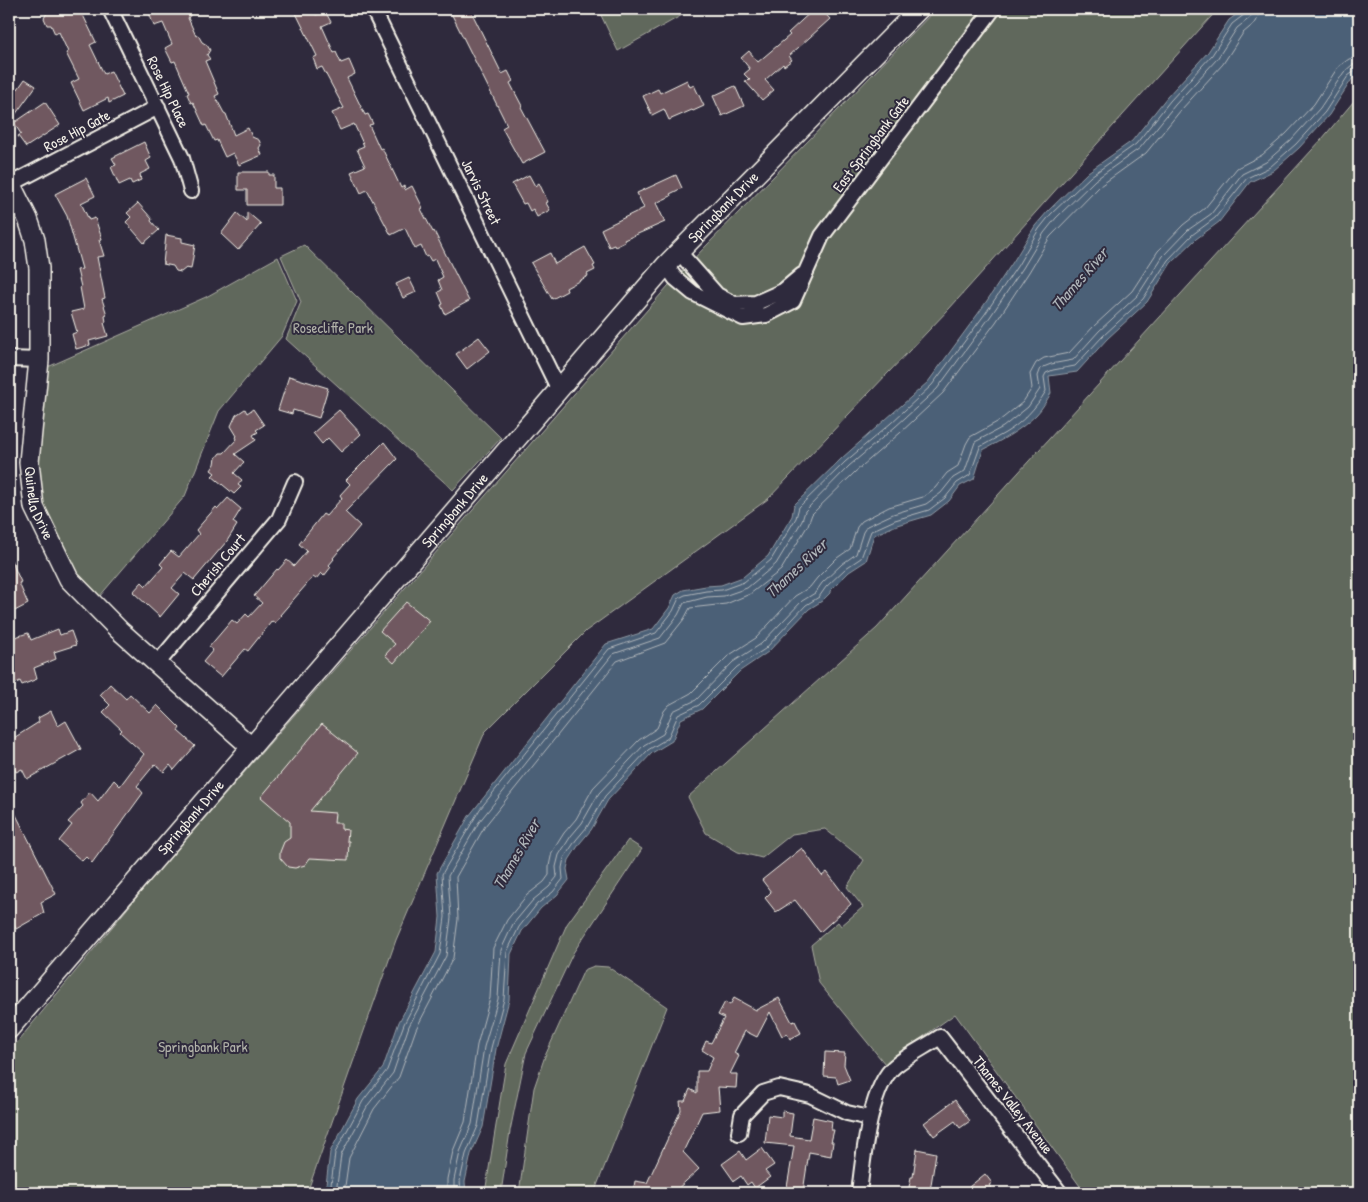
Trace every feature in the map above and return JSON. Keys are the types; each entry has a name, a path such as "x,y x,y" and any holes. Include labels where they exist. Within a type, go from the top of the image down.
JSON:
{"main road":[{"name":"Springbank Drive","path":"9,1029 672,259 919,9"},
{"name":"Quinella Drive","path":"10,182 28,219 35,240 39,268 39,360 28,462 34,507 69,579 119,630 251,747"}],"street":[{"name":"Rose Hip Place","path":"110,9 182,158 191,191"},
{"name":"Jarvis Street","path":"373,9 559,390"},
{"name":"East Springbank Gate","path":"672,259 675,278 693,293 743,318 766,315 793,301 822,236 993,9"},
{"name":"Rose Hip Gate","path":"10,182 158,107"},
{"name":"East Springbank Gate","path":"672,259 717,295 734,304 756,303 783,291 807,271"},
{"path":"9,359 39,360"},
{"name":"Cherish Court","path":"157,664 279,519 295,482"},
{"name":"Thames Valley Avenue","path":"870,1118 884,1078 894,1066 940,1037 1060,1193"},
{"path":"739,1133 742,1115 763,1093 779,1088 810,1095 847,1112 870,1118 859,1193"}],"green space":[{"path":"598,9 693,9 618,51"},
{"name":"Springbank Park","path":"936,9 1218,9 949,309 768,499 586,631 485,732 396,940 307,1193 9,1193 9,1052 155,875 675,278"},
{"path":"1359,95 1359,1193 1085,1193 955,1014 885,1064 819,983 811,945 838,922 841,926 863,907 847,887 864,860 825,829 792,834 762,858 738,852 706,833 688,797 877,628 1322,139"},
{"name":"Rosecliffe Park","path":"304,245 501,438 453,490 286,339 301,302 281,256"},
{"name":"Rosecliffe Park","path":"278,257 297,301 282,336 219,411 185,496 99,597 79,577 63,555 46,519 37,468 45,366 50,366 206,297"},
{"path":"628,840 642,849 573,953 526,1053 510,1131 501,1193 485,1193 506,1064 567,924"},
{"path":"594,966 608,967 667,1007 594,1193 519,1193 534,1088 545,1056 584,970"}],"water":[{"name":"Thames River","path":"1244,9 1359,9 1359,74 1352,79 1329,115 1299,148 1273,171 1250,182 1219,222 1196,239 1171,263 1147,302 1107,339 1077,372 1049,376 1051,393 1038,413 1018,430 983,450 974,479 960,486 949,501 931,515 897,525 874,535 866,561 849,572 822,601 809,609 768,652 740,671 702,709 681,719 672,741 652,753 608,800 591,830 569,860 567,869 569,880 557,895 541,908 522,931 511,954 509,1000 496,1049 483,1127 471,1154 465,1182 466,1193 325,1193 330,1152 358,1099 383,1068 399,1022 436,952 440,917 437,873 469,816 606,644 653,629 669,608 675,595 683,590 721,585 743,577 768,556 792,516 794,505 842,458 928,382 980,311 1035,226 1048,211 1088,172 1132,141 1167,97 1208,52 1229,20"}],"building":[{"path":"44,9 80,9 96,42 90,45 104,74 111,71 123,96 109,103 108,98 84,110 71,83 79,79 66,53 68,52 59,32 55,34 51,25 47,25 44,18 47,13"},
{"path":"160,9 188,9 191,14 188,18 196,36 198,35 210,50 207,55 210,59 205,61 219,94 215,96 226,114 234,135 248,128 252,137 259,140 261,145 259,148 262,155 239,165 233,153 225,157 217,140 214,141 206,125 204,126 193,102 191,103 187,94 189,93 175,61 172,62 165,48 172,44 163,23 154,26 149,13"},
{"path":"294,9 312,9 316,15 325,11 331,22 322,26 334,53 336,52 341,63 349,60 355,74 347,78 365,115 368,114 373,124 369,125 380,149 382,148 401,188 404,186 405,190 412,186 423,208 421,209 469,301 445,314 438,292 442,290 438,280 443,277 435,259 431,261 428,256 426,257 421,246 415,249 405,228 391,235 367,190 361,193 351,172 365,166 357,149 364,146 354,124 340,130 332,113 344,108 322,67 317,69 313,58 317,56"},
{"path":"449,9 470,9 502,74 508,71 513,81 510,83 545,152 522,164 502,128 507,125"},
{"path":"814,9 821,9 830,19 789,56 792,60 784,66 783,64 765,80 774,90 762,100 745,81 750,80 744,74 750,69 741,58 749,51 758,62 790,35 788,33"},
{"path":"25,79 36,86 15,115 9,110 9,82 18,89"},
{"path":"687,80 690,87 694,85 704,106 669,120 664,109 652,115 643,96 658,89 660,93"},
{"path":"735,86 744,106 722,116 713,96"},
{"path":"45,102 60,125 26,147 18,136 21,134 14,123"},
{"path":"144,142 151,158 146,161 150,169 140,174 141,180 132,184 130,180 119,185 111,167 116,165 112,158"},
{"path":"238,172 269,172 269,175 274,175 274,188 280,188 280,205 247,205 247,190 238,190"},
{"path":"529,175 535,186 539,183 550,210 537,217 533,209 530,211 526,203 523,204 512,184"},
{"path":"676,175 682,188 656,203 665,222 624,240 625,242 615,247 614,245 609,247 601,229 644,208 637,193"},
{"path":"86,178 95,196 81,203 89,220 95,218 102,239 99,240 104,256 97,257 105,298 102,299 107,315 105,316 106,322 104,323 108,336 89,341 90,345 76,349 72,334 77,332 71,312 84,309 77,270 82,269 67,216 55,194"},
{"path":"138,203 159,230 144,243 126,222 131,217 127,213"},
{"path":"247,212 261,224 238,250 221,234 237,213 247,222"},
{"path":"166,235 182,238 182,242 195,245 191,269 186,268 181,272 176,271 173,266 163,264"},
{"path":"585,247 595,265 593,266 595,270 566,288 567,291 552,299 531,263 550,253 555,264"},
{"path":"409,278 416,292 403,298 396,284"},
{"path":"479,337 490,351 467,369 456,354"},
{"path":"289,376 328,388 319,418 293,410 292,414 278,410"},
{"path":"245,409 247,413 253,409 264,425 256,430 258,432 253,435 256,440 235,454 244,462 234,473 242,480 238,485 241,487 234,494 212,476 215,473 211,470 220,453 224,453 237,439 231,426 236,415"},
{"path":"339,410 361,434 341,452 328,438 322,444 313,433"},
{"path":"384,442 397,459 345,512 360,526 333,558 329,565 331,567 324,576 321,573 316,579 313,577 275,623 272,621 248,651 245,649 221,677 203,662 213,650 209,647 232,620 237,624 246,614 249,617 262,603 254,596 277,569 287,560 294,566 307,551 299,544 323,514 326,516 342,498 340,495 350,484 346,480"},
{"path":"228,498 241,509 233,522 237,525 227,541 194,580 185,573 172,588 179,594 160,617 133,592 142,582 146,586 163,567 160,564 171,551 179,557 199,534 196,530 216,507 218,509"},
{"path":"9,556 21,582 19,583 28,604 9,614"},
{"path":"406,602 430,621 394,663 385,655 395,644 380,631"},
{"path":"58,629 60,635 71,631 76,645 54,652 56,659 34,668 37,679 22,685 20,681 9,687 9,639 28,633 31,640"},
{"path":"110,684 126,699 130,694 150,713 157,705 180,728 178,731 195,746 174,770 170,765 164,772 155,764 137,786 143,793 92,863 86,857 82,861 59,841 72,825 68,822 83,806 81,803 90,792 98,801 114,780 120,786 144,754 120,732 122,730 103,712 110,705 100,695"},
{"path":"51,711 58,726 66,721 81,749 27,779 22,769 16,772 9,757 9,741 39,722 38,718"},
{"path":"322,724 358,753 310,811 335,813 334,823 341,823 341,829 348,830 348,860 310,858 305,865 295,868 288,867 280,858 280,852 284,842 290,838 290,822 261,797"},
{"path":"9,801 56,894 41,902 44,913 16,929 9,915"},
{"path":"802,848 822,876 827,872 851,904 820,932 795,900 776,912 765,898 771,892 762,880"},
{"path":"734,998 756,1010 779,998 792,1022 795,1021 801,1033 790,1039 787,1034 782,1036 770,1012 757,1037 745,1031 734,1053 739,1056 730,1074 737,1074 736,1088 718,1087 720,1110 702,1112 683,1152 699,1169 673,1193 633,1193 635,1181 647,1183 681,1110 680,1101 685,1101 690,1089 697,1093 697,1071 707,1071 713,1057 702,1050 706,1041 711,1043 724,1018 718,1015 725,1002 730,1005"},
{"path":"825,1052 845,1053 844,1065 850,1080 838,1084 836,1077 824,1076"},
{"path":"955,1100 970,1121 960,1128 955,1121 934,1136 924,1123"},
{"path":"782,1111 793,1113 790,1136 809,1139 813,1117 832,1121 831,1130 834,1130 831,1142 833,1142 831,1156 809,1152 803,1192 801,1193 786,1193 794,1146 765,1143 768,1115 782,1117"},
{"path":"762,1148 774,1165 765,1171 770,1177 755,1188 751,1182 747,1185 741,1176 734,1181 722,1164 740,1151 746,1160"},
{"path":"917,1149 936,1153 930,1191 909,1187 911,1177 913,1177"},
{"path":"985,1174 992,1183 989,1185 995,1193 974,1193 969,1187"}]}
